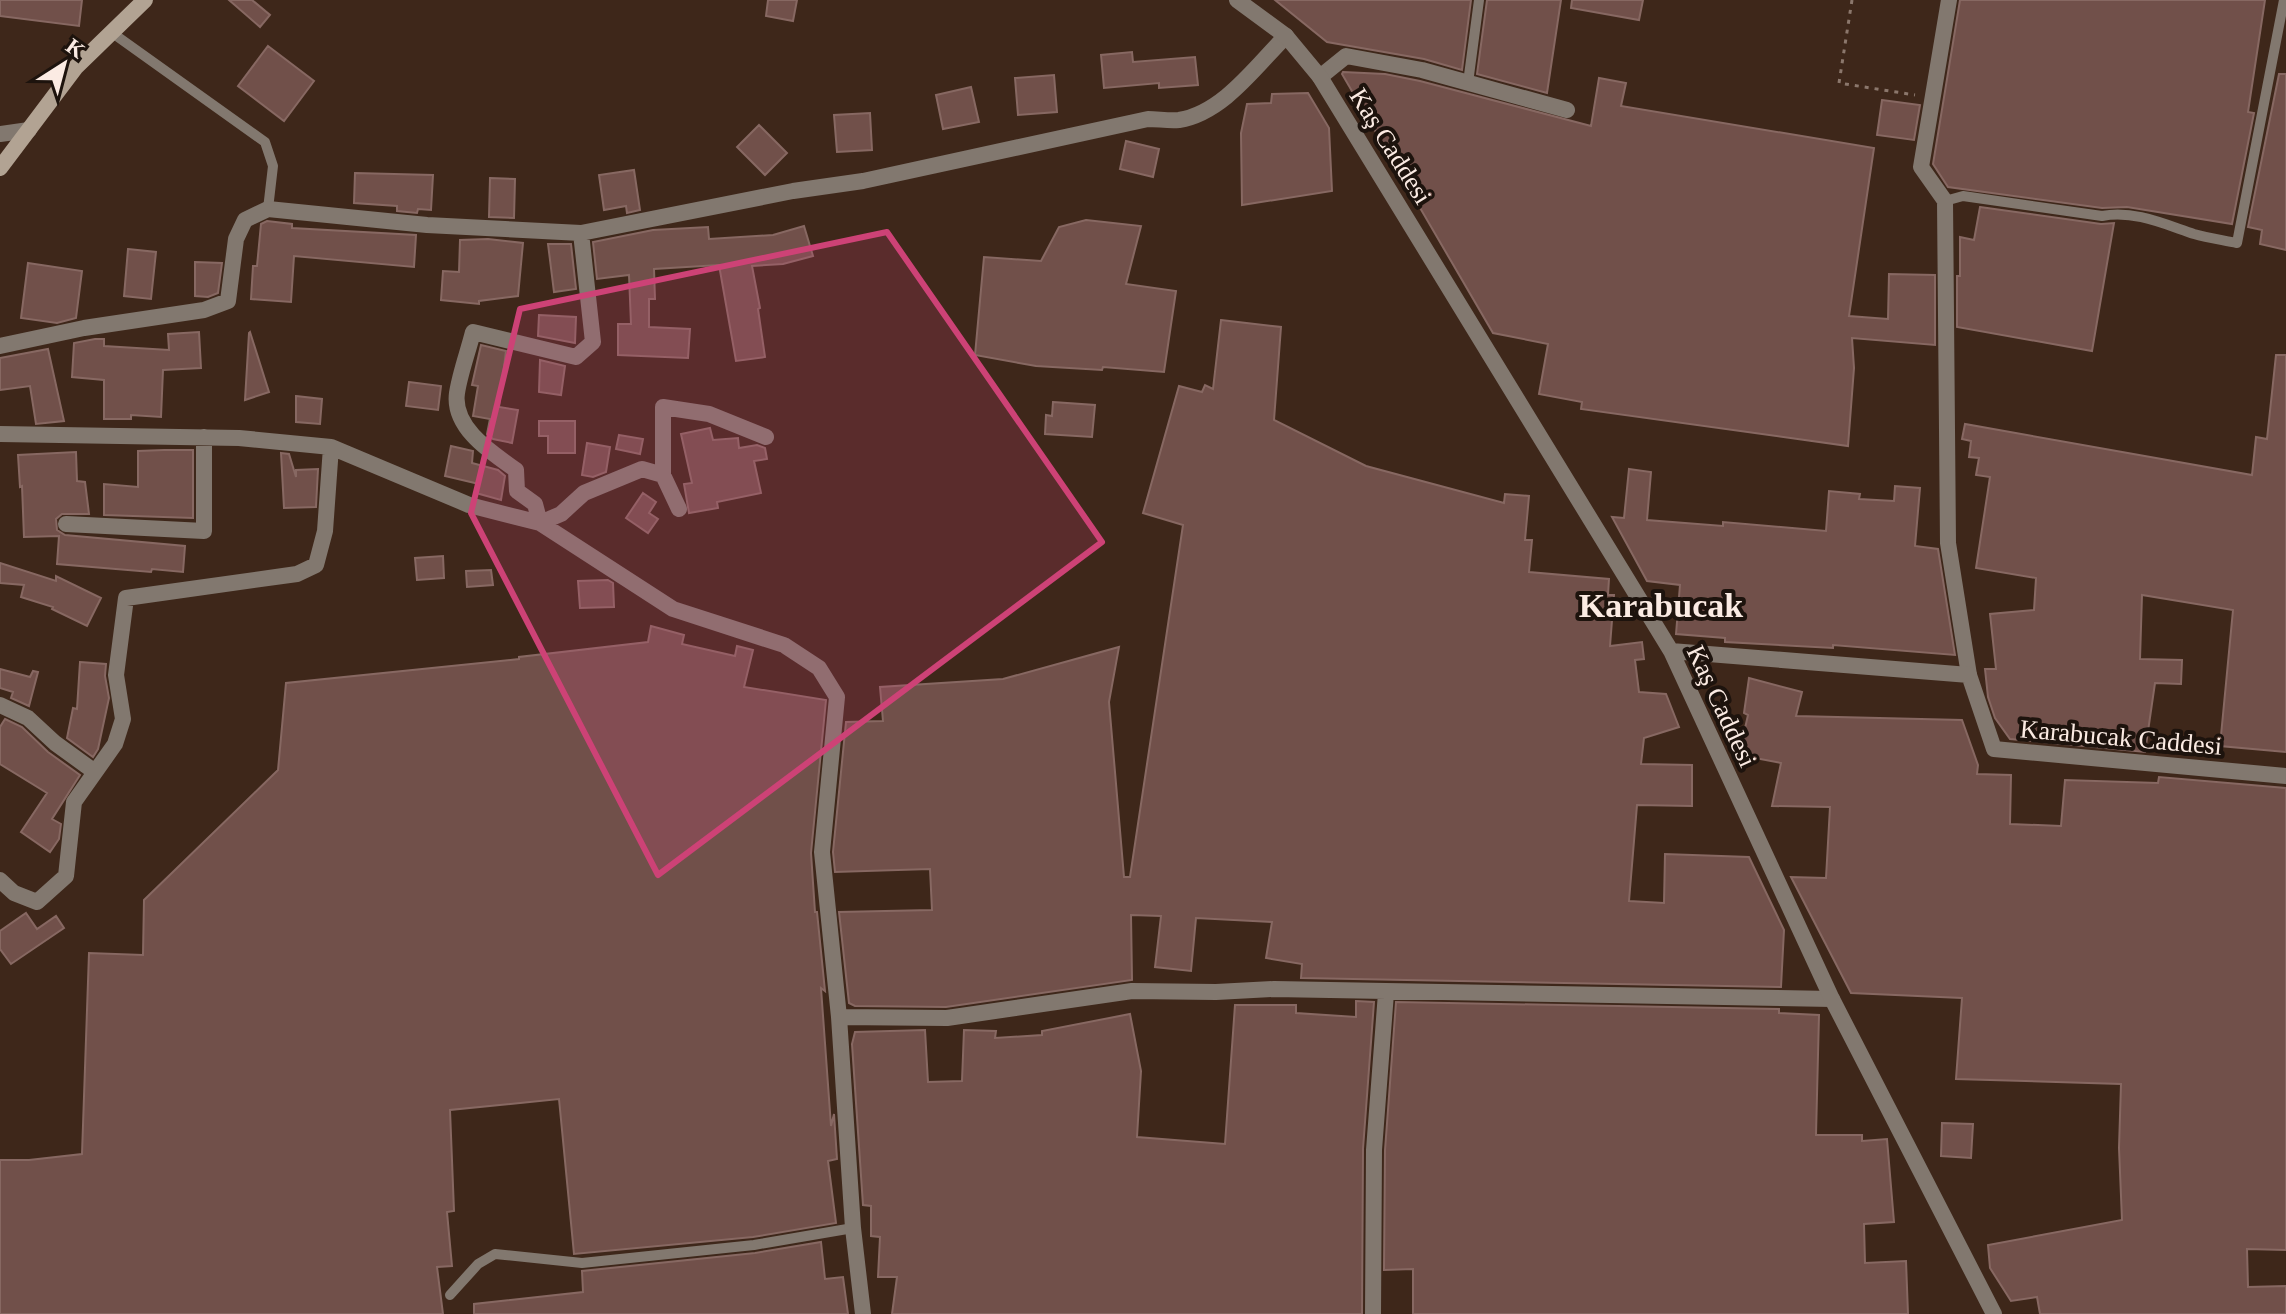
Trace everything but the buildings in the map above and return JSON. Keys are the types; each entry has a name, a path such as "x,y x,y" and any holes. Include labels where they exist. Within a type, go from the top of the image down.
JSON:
{"main road":[{"path":"0,168 76,67 145,0"}],"street":[{"name":"Kaş Caddesi","path":"1237,0 1286,36 1320,77 1671,651 1832,999 1994,1314"},
{"path":"1671,651 1969,675 1948,543 1945,201 1921,167 1949,0"},
{"path":"0,346 84,328 204,310 228,301 236,239 245,220 268,209 427,225 581,233 793,191 863,181 1148,119 1178,120 1202,113 1229,94 1286,36"},
{"path":"1320,77 1346,56 1422,70 1567,110"},
{"path":"0,134 29,130"},
{"path":"540,523 535,504 517,491 516,470 482,445 462,420 456,397 473,332 576,357 593,342 581,233"},
{"path":"679,509 663,475 663,407 709,414 766,437"},
{"path":"0,434 239,438 331,447 469,505 540,523 673,609 784,645 819,668 837,697 822,852 863,1314"},
{"path":"66,524 204,531 204,437"},
{"path":"0,880 14,893 37,902 66,876 74,802 115,744 123,719 116,675 126,598 297,574 316,565 325,531 331,447"},
{"path":"540,523 561,514 584,493 642,469 663,475"},
{"name":"Karabucak Caddesi","path":"1969,675 1994,749 2286,776"},
{"path":"0,705 28,718 55,743 95,772"},
{"path":"839,1017 947,1018 1132,991 1274,989 1832,999"},
{"path":"1373,1314 1374,1150 1386,993"}],"lane":[{"path":"1468,83 1479,0"},
{"path":"1945,201 1963,196 2102,216 2118,213 2161,221 2196,235 2237,243 2284,0"},
{"path":"111,32 265,142 273,166 268,209"},
{"path":"450,1295 478,1264 495,1254 582,1263 754,1245 853,1228"}],"path":[{"path":"1852,0 1839,83 1932,98"}],"highlighted area":[{"path":"887,232 1102,542 658,875 471,513 520,309"}],"district":[{"name":"Karabucak","path":"1661,605"}]}
